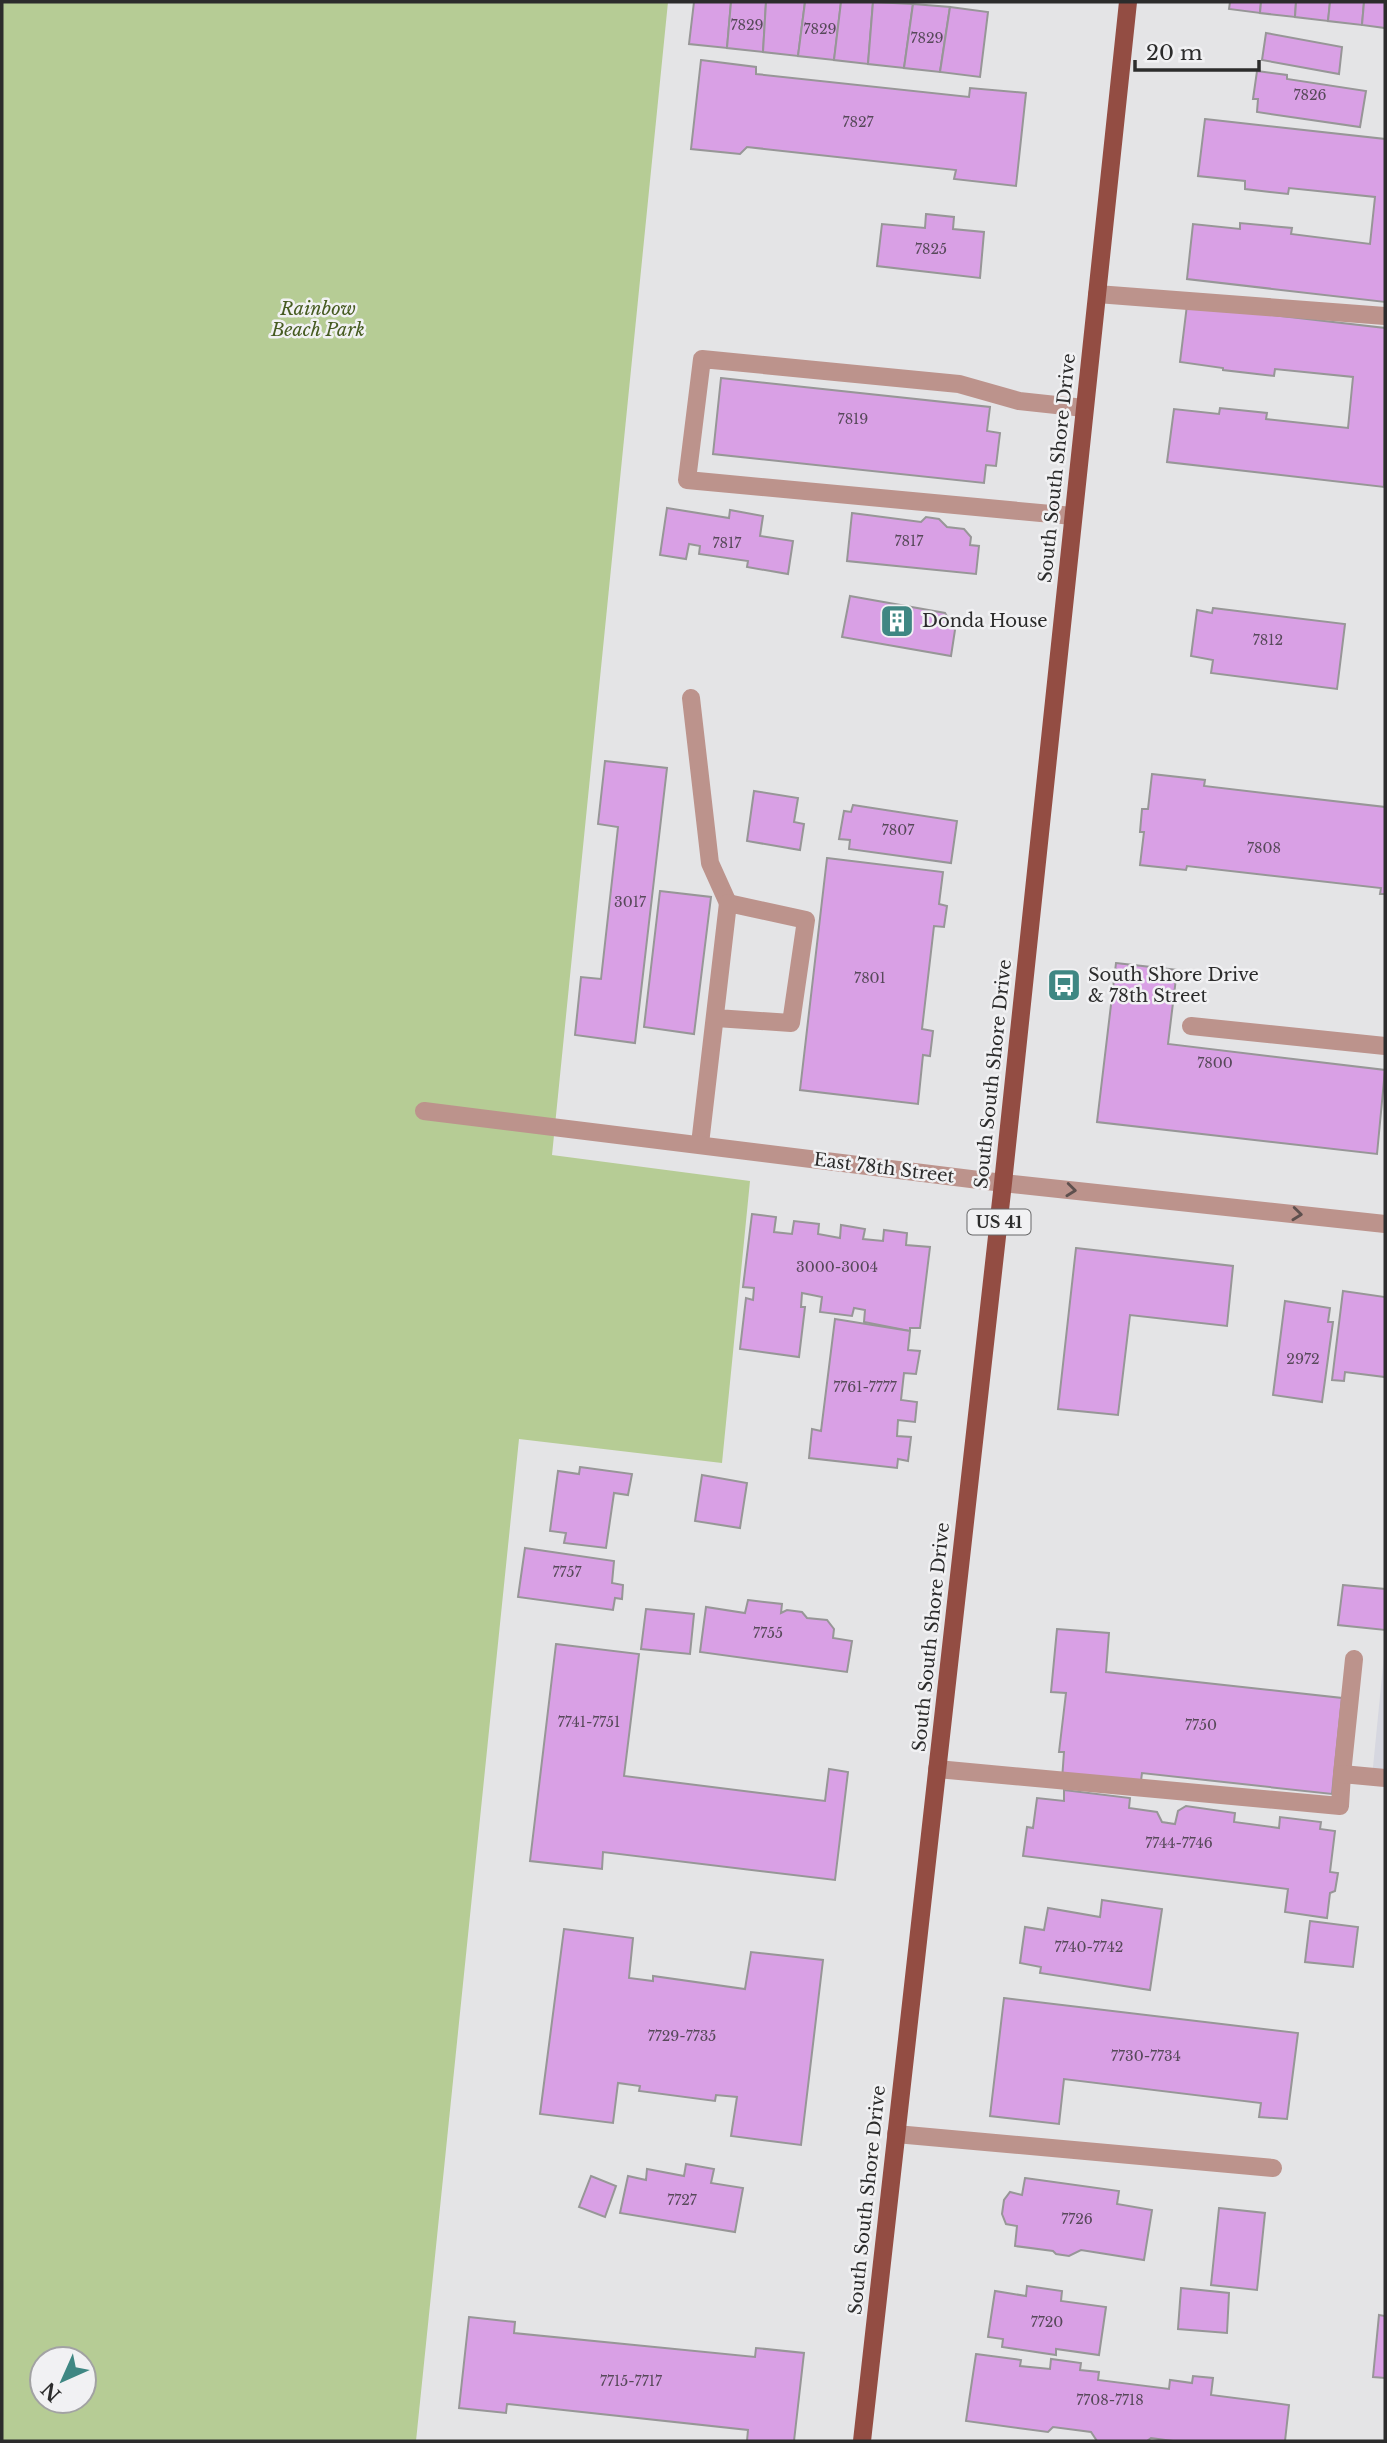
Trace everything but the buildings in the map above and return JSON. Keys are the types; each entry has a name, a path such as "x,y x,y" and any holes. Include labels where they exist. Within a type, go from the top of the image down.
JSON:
{"main road":[{"name":"South South Shore Drive","path":"862,2441 1003,1183 1128,2"}],"street":[{"path":"1097,294 1385,316"},
{"path":"1073,516 687,480 702,359 959,384 1019,401 1084,408"},
{"path":"691,698 710,863 728,903 700,1144"},
{"path":"716,1018 791,1023 806,920 728,903"},
{"path":"1191,1026 1385,1046"},
{"name":"East 78th Street","path":"424,1111 1003,1183 1385,1224"},
{"path":"937,1769 1340,1806 1354,1659"},
{"path":"1342,1774 1385,1778"},
{"path":"896,2134 1273,2168"}],"shaded area":[{"path":"1385,1646 1385,1778 1372,1777"}],"green space":[{"name":"Rainbow Beach Park","path":"2,2 668,2 552,1155 750,1181 722,1463 519,1439 416,2441 2,2441"}],"place":[{"name":"Donda House","path":"897,621"},
{"name":"South Shore Drive & 78th Street","path":"1064,985"}]}
